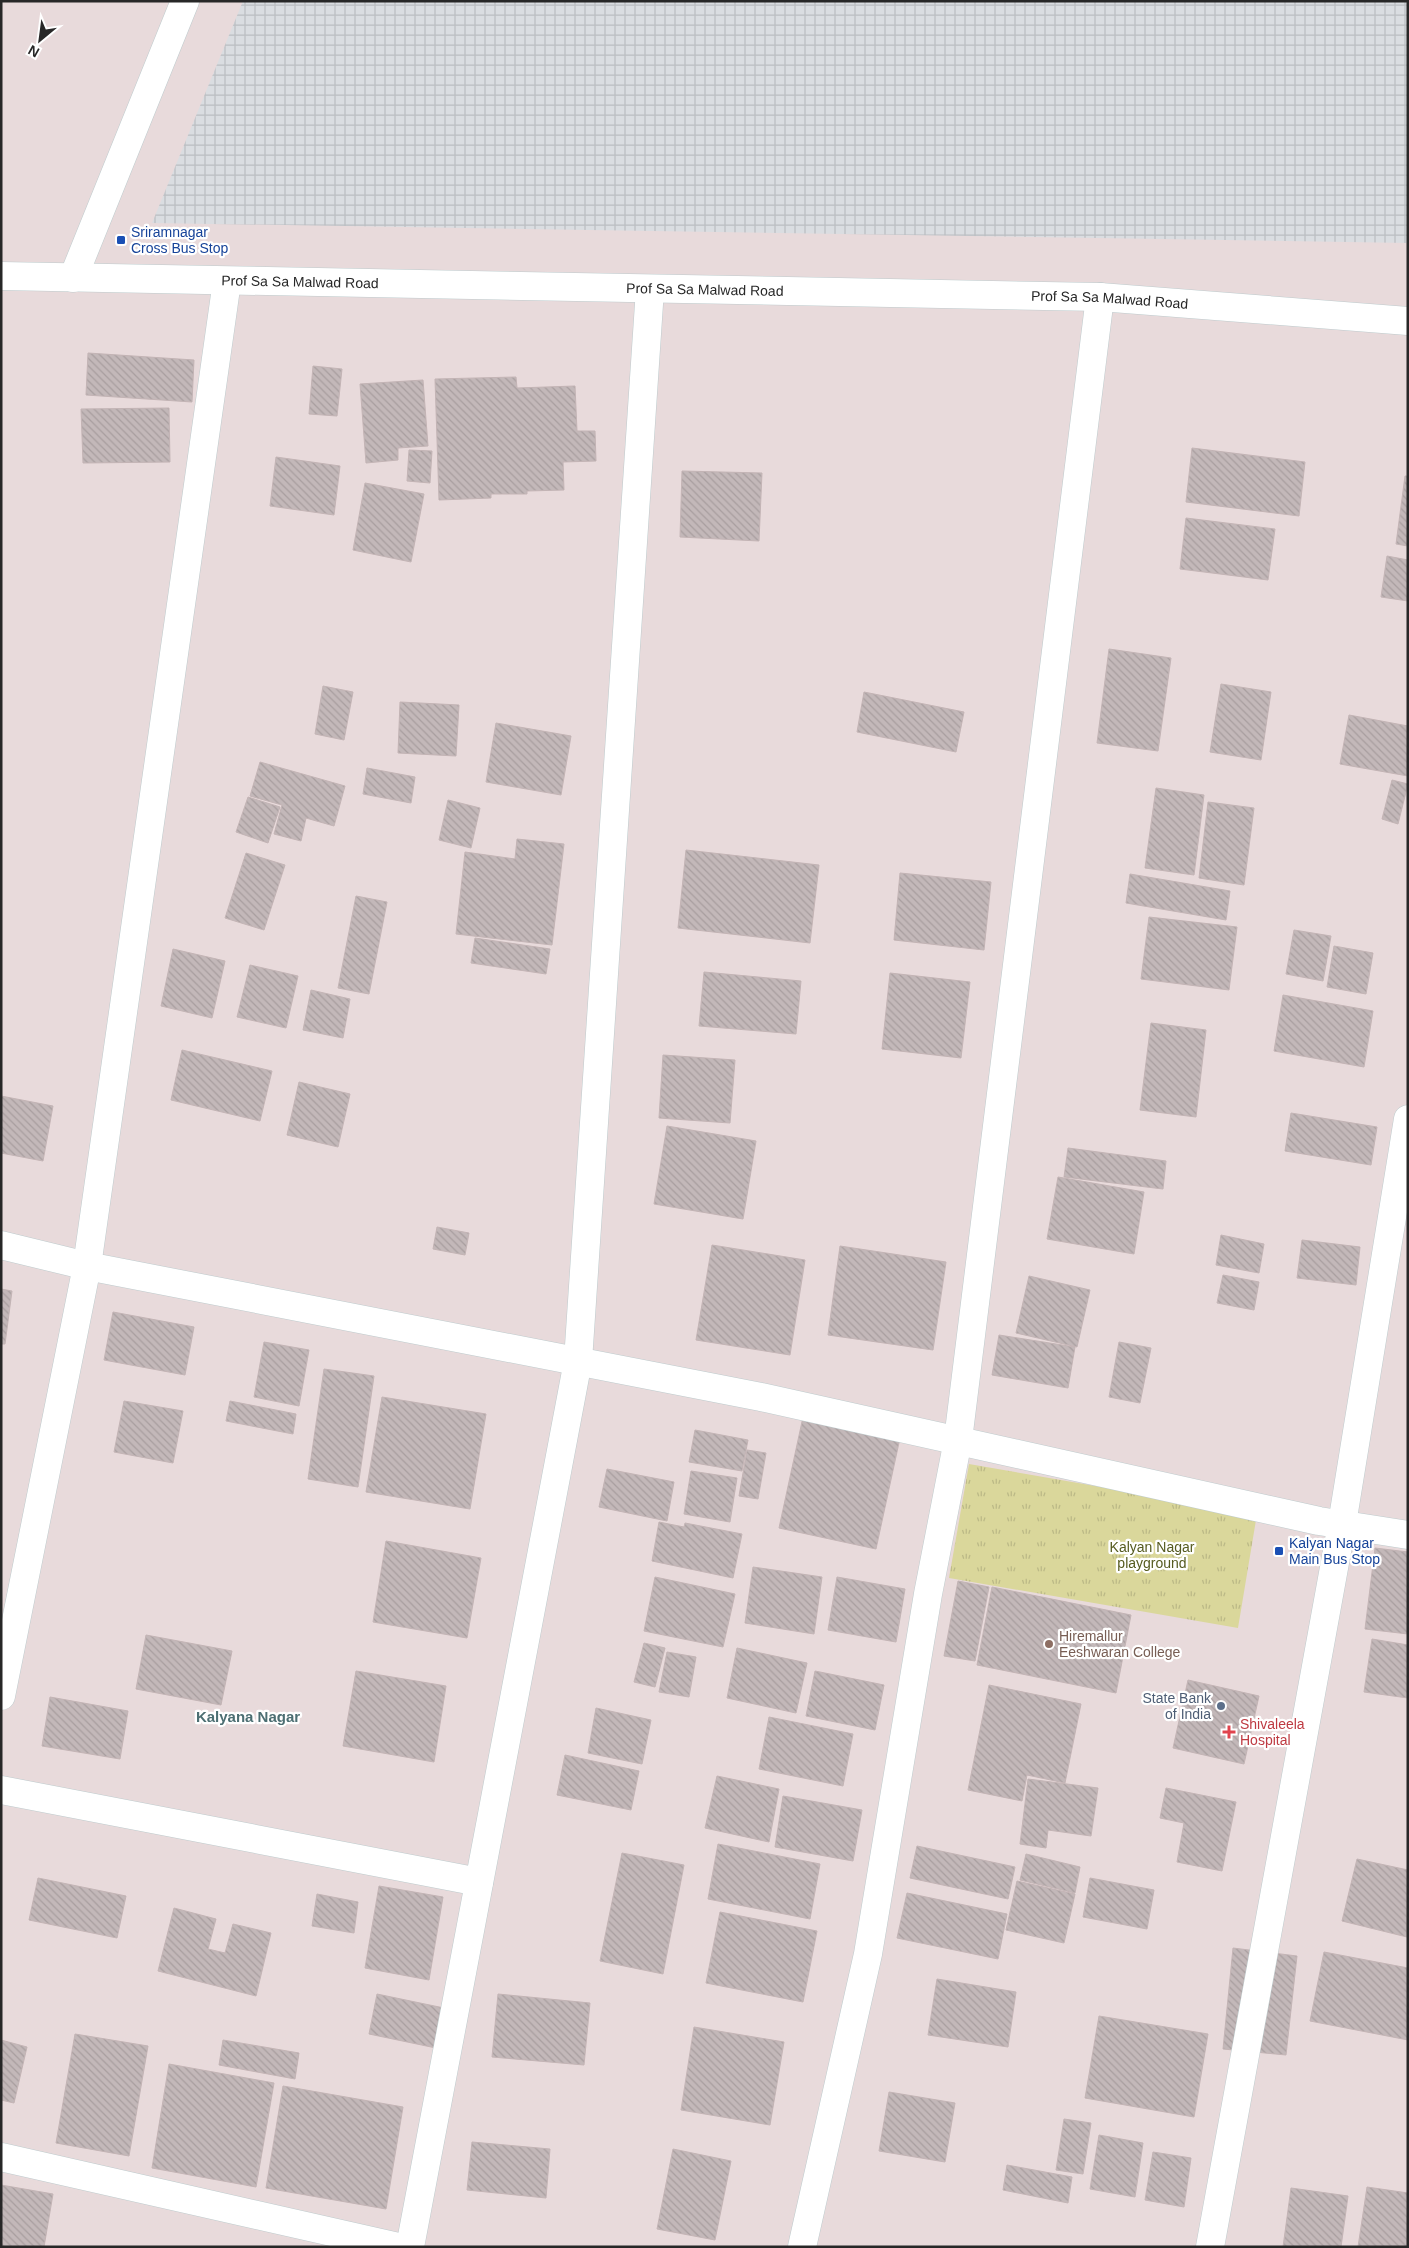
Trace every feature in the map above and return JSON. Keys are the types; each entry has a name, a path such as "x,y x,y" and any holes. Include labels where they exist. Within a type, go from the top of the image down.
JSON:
{"street":[{"path":"73,278 185,1"},
{"name":"Prof Sa Sa Malwad Road","path":"1,276 1100,297 1408,321"},
{"path":"1,1696 87,1266 227,281"},
{"path":"410,2247 578,1361 650,289"},
{"path":"802,2247 868,1954 928,1594 958,1440 1100,297"},
{"path":"1210,2247 1342,1524 1408,1119"},
{"path":"1,1245 87,1266 761,1397 1342,1524 1408,1535"},
{"path":"1,1790 479,1882"},
{"path":"1,2157 398,2247"}],"shaded area":[{"path":"243,1 1408,1 1408,243 152,223"}],"green space":[{"name":"Kalyan Nagar playground","path":"969,1464 1257,1514 1238,1628 949,1578"}],"building":[{"path":"88,353 194,360 192,402 86,395"},
{"path":"313,366 342,369 337,416 309,414"},
{"path":"516,377 517,388 575,386 577,431 595,431 596,461 563,462 564,490 527,491 527,494 491,494 491,498 439,500 435,379"},
{"path":"423,380 428,446 398,448 398,460 366,463 360,384"},
{"path":"169,408 170,462 83,463 81,409"},
{"path":"1192,448 1305,462 1299,516 1186,502"},
{"path":"409,450 432,451 430,483 407,481"},
{"path":"276,457 340,466 334,515 270,506"},
{"path":"682,471 762,473 759,541 680,537"},
{"path":"1405,476 1408,476 1408,546 1396,544"},
{"path":"365,483 424,494 411,562 353,550"},
{"path":"1186,518 1275,529 1268,580 1180,569"},
{"path":"1387,556 1408,560 1408,601 1381,597"},
{"path":"1109,649 1171,658 1158,751 1097,743"},
{"path":"1221,684 1271,692 1261,760 1210,752"},
{"path":"323,686 353,692 344,740 315,734"},
{"path":"864,692 964,712 956,752 857,732"},
{"path":"400,702 459,705 456,756 398,753"},
{"path":"1349,715 1408,726 1408,776 1340,764"},
{"path":"496,723 571,736 561,795 486,782"},
{"path":"260,762 345,786 334,826 306,818 301,841 274,834 282,805 250,796"},
{"path":"367,768 415,777 411,803 363,794"},
{"path":"1392,780 1408,784 1398,824 1382,819"},
{"path":"1156,788 1204,795 1194,875 1145,868"},
{"path":"248,797 280,807 268,843 236,832"},
{"path":"448,800 480,808 471,848 439,840"},
{"path":"1208,802 1254,808 1244,885 1199,878"},
{"path":"517,839 564,844 552,945 456,934 465,852 515,859"},
{"path":"686,850 819,865 810,943 678,928"},
{"path":"246,853 285,865 264,930 225,918"},
{"path":"900,873 991,882 984,950 894,940"},
{"path":"1130,874 1230,891 1226,920 1126,903"},
{"path":"356,896 387,902 369,994 338,988"},
{"path":"1149,917 1237,927 1229,990 1141,979"},
{"path":"1294,930 1331,936 1323,981 1286,974"},
{"path":"475,938 550,949 546,974 471,963"},
{"path":"1334,946 1373,953 1366,994 1327,987"},
{"path":"173,949 225,961 212,1018 161,1006"},
{"path":"250,965 298,976 286,1028 237,1017"},
{"path":"704,972 801,981 796,1034 699,1026"},
{"path":"890,973 970,982 961,1058 882,1049"},
{"path":"311,990 350,999 343,1038 303,1030"},
{"path":"1283,995 1373,1011 1364,1067 1274,1051"},
{"path":"1151,1023 1206,1030 1196,1117 1140,1110"},
{"path":"182,1050 272,1071 260,1121 171,1100"},
{"path":"663,1055 735,1060 730,1123 659,1118"},
{"path":"299,1082 350,1094 338,1147 287,1135"},
{"path":"1,1096 53,1106 43,1161 1,1153"},
{"path":"1291,1113 1377,1127 1371,1165 1285,1151"},
{"path":"667,1126 756,1141 743,1219 654,1204"},
{"path":"1068,1148 1166,1161 1163,1189 1064,1177"},
{"path":"1058,1177 1144,1192 1134,1254 1047,1239"},
{"path":"437,1227 469,1233 465,1255 433,1249"},
{"path":"1221,1235 1264,1244 1259,1273 1216,1265"},
{"path":"1302,1240 1360,1247 1356,1285 1297,1278"},
{"path":"712,1245 805,1260 790,1355 696,1340"},
{"path":"840,1246 946,1262 933,1350 828,1335"},
{"path":"1223,1275 1259,1282 1254,1310 1217,1303"},
{"path":"1029,1276 1090,1290 1077,1347 1016,1333"},
{"path":"1,1289 12,1291 5,1344 1,1344"},
{"path":"113,1312 194,1327 185,1375 104,1360"},
{"path":"999,1335 1075,1347 1068,1388 992,1375"},
{"path":"264,1342 309,1350 299,1406 254,1397"},
{"path":"1119,1342 1151,1348 1140,1403 1109,1397"},
{"path":"324,1369 374,1376 358,1487 308,1479"},
{"path":"382,1397 486,1414 470,1509 366,1492"},
{"path":"124,1401 183,1411 173,1463 114,1452"},
{"path":"230,1401 296,1414 293,1434 226,1421"},
{"path":"803,1417 900,1438 876,1549 779,1528"},
{"path":"695,1430 748,1440 742,1471 689,1462"},
{"path":"747,1450 766,1453 758,1499 739,1496"},
{"path":"607,1469 674,1482 667,1521 599,1507"},
{"path":"691,1471 737,1478 730,1522 684,1514"},
{"path":"659,1522 684,1527 685,1523 742,1534 733,1578 652,1561"},
{"path":"386,1541 481,1558 467,1638 373,1622"},
{"path":"1375,1548 1408,1552 1408,1634 1365,1629"},
{"path":"753,1567 822,1577 814,1634 745,1623"},
{"path":"655,1577 735,1594 723,1647 644,1631"},
{"path":"837,1577 905,1589 896,1642 828,1630"},
{"path":"958,1581 989,1587 975,1661 944,1656"},
{"path":"992,1587 1131,1615 1116,1693 977,1665"},
{"path":"146,1635 232,1651 221,1705 136,1689"},
{"path":"1372,1639 1408,1645 1408,1698 1364,1692"},
{"path":"644,1643 665,1648 655,1687 634,1682"},
{"path":"737,1648 807,1663 796,1713 727,1698"},
{"path":"667,1652 696,1657 689,1697 659,1692"},
{"path":"356,1671 446,1686 434,1762 343,1746"},
{"path":"815,1671 884,1685 875,1730 806,1716"},
{"path":"1188,1680 1259,1696 1244,1764 1173,1748"},
{"path":"989,1685 1081,1704 1065,1783 1027,1775 1022,1801 968,1790"},
{"path":"50,1697 128,1711 120,1759 42,1746"},
{"path":"596,1708 651,1720 642,1764 588,1753"},
{"path":"769,1717 853,1734 843,1786 759,1769"},
{"path":"565,1755 639,1771 631,1810 557,1795"},
{"path":"717,1776 779,1789 769,1842 705,1828"},
{"path":"1028,1779 1098,1788 1091,1836 1048,1830 1046,1848 1020,1844"},
{"path":"1166,1788 1236,1802 1222,1871 1177,1862 1184,1823 1160,1818"},
{"path":"783,1796 862,1810 853,1861 775,1847"},
{"path":"718,1844 820,1864 810,1919 708,1899"},
{"path":"917,1846 1015,1867 1008,1899 910,1878"},
{"path":"622,1853 684,1865 663,1974 600,1961"},
{"path":"1026,1854 1080,1867 1075,1893 1020,1880"},
{"path":"1357,1859 1408,1870 1407,1937 1342,1921"},
{"path":"38,1878 126,1896 117,1938 29,1920"},
{"path":"1090,1878 1154,1890 1147,1929 1083,1917"},
{"path":"1017,1881 1075,1894 1064,1943 1006,1930"},
{"path":"379,1886 443,1897 429,1980 365,1968"},
{"path":"907,1893 1007,1914 998,1959 897,1938"},
{"path":"317,1894 358,1902 354,1933 312,1926"},
{"path":"174,1908 216,1919 208,1949 225,1953 233,1924 271,1933 256,1996 158,1971"},
{"path":"720,1912 817,1931 803,2002 706,1983"},
{"path":"1233,1948 1297,1956 1286,2055 1223,2049"},
{"path":"1324,1952 1408,1968 1408,2040 1310,2021"},
{"path":"937,1979 1016,1992 1008,2047 928,2035"},
{"path":"377,1994 444,2008 436,2048 369,2034"},
{"path":"498,1994 590,2003 584,2065 492,2057"},
{"path":"1099,2016 1208,2034 1194,2117 1085,2098"},
{"path":"694,2027 784,2042 770,2125 681,2110"},
{"path":"75,2034 148,2046 129,2156 56,2143"},
{"path":"1,2040 27,2047 14,2103 1,2100"},
{"path":"223,2040 299,2053 295,2079 219,2065"},
{"path":"169,2064 274,2083 256,2187 152,2168"},
{"path":"283,2086 403,2107 386,2209 266,2188"},
{"path":"889,2092 955,2103 945,2162 879,2151"},
{"path":"1064,2119 1091,2123 1083,2174 1056,2170"},
{"path":"1099,2135 1143,2143 1135,2197 1090,2189"},
{"path":"472,2142 550,2149 546,2198 467,2190"},
{"path":"673,2149 731,2161 715,2240 657,2229"},
{"path":"1153,2152 1191,2158 1184,2207 1145,2200"},
{"path":"1007,2165 1072,2177 1068,2203 1003,2190"},
{"path":"1,2185 53,2194 44,2247 1,2247"},
{"path":"1367,2187 1408,2193 1408,2247 1358,2247"},
{"path":"1291,2188 1348,2196 1341,2247 1283,2247"}],"place":[{"name":"Sriramnagar Cross Bus Stop","path":"121,240"},
{"name":"Kalyan Nagar Main Bus Stop","path":"1279,1551"},
{"name":"Hiremallur Eeshwaran College","path":"1049,1644"},
{"name":"State Bank of India","path":"1221,1706"},
{"name":"Shivaleela Hospital","path":"1229,1732"}],"district":[{"name":"Kalyana Nagar","path":"248,1716"}]}
